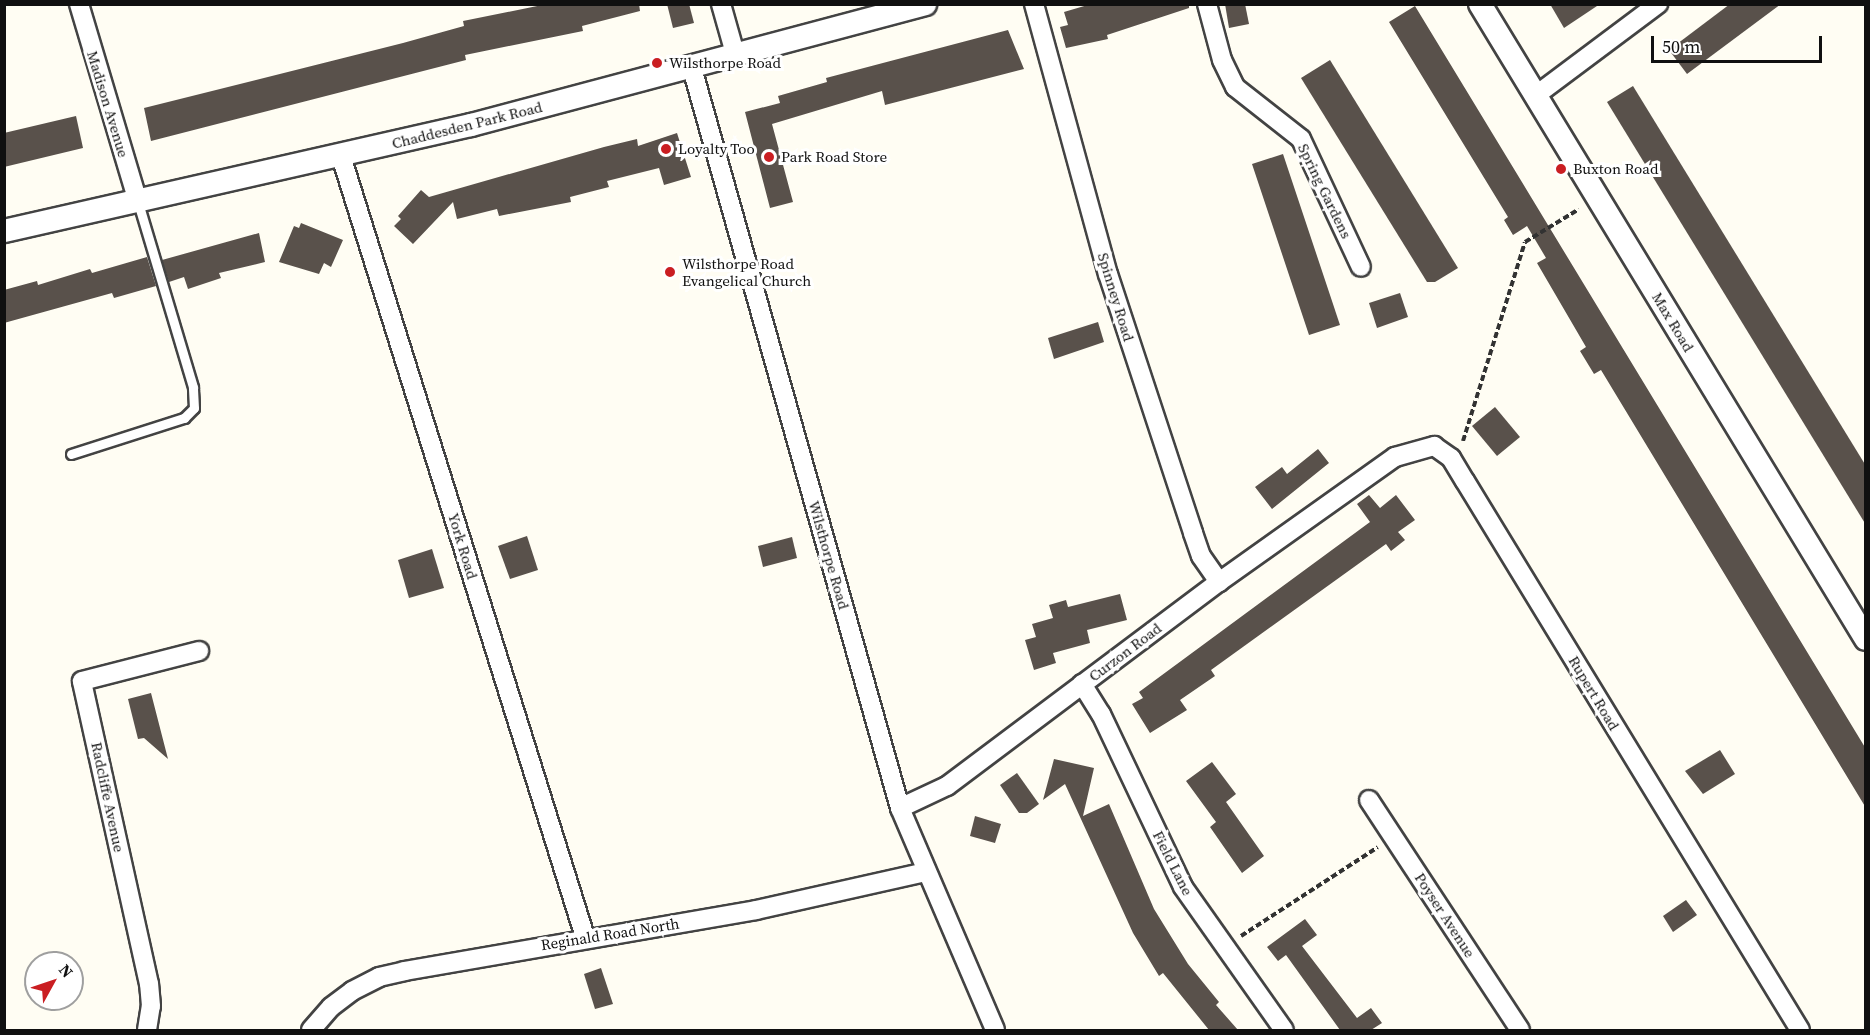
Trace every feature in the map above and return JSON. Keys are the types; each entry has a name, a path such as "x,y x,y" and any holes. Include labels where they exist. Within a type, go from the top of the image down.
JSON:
{"street":[{"name":"Madison Avenue","path":"79,4 138,202"},
{"path":"721,4 736,57"},
{"name":"Chaddesden Park Road","path":"4,231 341,156 736,57 925,4"},
{"name":"Spinney Road","path":"1034,4 1108,274 1193,533 1202,556 1219,582"},
{"name":"Spring Gardens","path":"1207,4 1222,60 1235,87 1301,138 1361,267"},
{"name":"Max Road","path":"1480,4 1866,639"},
{"path":"1535,96 1658,4"},
{"name":"Wilsthorpe Road","path":"692,68 900,808 995,1030"},
{"name":"York Road","path":"341,156 585,936"},
{"name":"Curzon Road","path":"900,808 947,786 1219,582 1395,457 1434,446 1450,458"},
{"name":"Rupert Road","path":"1450,458 1800,1030"},
{"name":"Radcliffe Avenue","path":"147,1030 151,1006 149,984 82,681 199,651"},
{"name":"Field Lane","path":"1082,684 1101,714 1183,887 1223,948 1284,1030"},
{"name":"Poyser Avenue","path":"1369,800 1520,1030"},
{"name":"Reginald Road North","path":"311,1030 331,1007 379,977 585,936 756,910 926,872"}],"lane":[{"path":"71,454 184,418 194,408 193,387 138,202"}],"path":[{"path":"1450,458 1462,443 1525,242 1598,198"},
{"path":"1223,948 1394,837"}],"building":[{"path":"547,4 639,4 640,11 582,26 583,31 465,55 466,60 151,141 144,108 403,43 464,26 463,21"},
{"path":"667,4 689,4 694,23 673,28"},
{"path":"1091,4 1189,4 1189,8 1107,35 1108,39 1066,48 1060,27 1068,25 1064,12"},
{"path":"1225,4 1245,4 1249,24 1229,28"},
{"path":"1550,4 1600,4 1564,28"},
{"path":"1730,4 1781,4 1687,74 1669,50"},
{"path":"1415,6 1866,749 1866,808 1601,370 1594,374 1580,351 1586,347 1537,263 1546,258 1527,226 1513,235 1504,220 1508,217 1389,22"},
{"path":"1008,30 1024,69 885,105 882,91 772,124 793,202 770,208 745,112 780,103 778,96 827,82 826,78"},
{"path":"1330,60 1458,268 1435,282 1427,282 1301,78"},
{"path":"1633,86 1866,466 1866,525 1607,102"},
{"path":"76,116 83,148 4,167 4,133"},
{"path":"677,133 691,177 664,185 659,168 607,181 609,187 570,197 571,202 499,216 497,209 457,219 453,202 413,244 394,226 401,219 398,216 421,190 429,197 604,147 637,139 638,146"},
{"path":"1283,154 1340,325 1309,335 1252,164"},
{"path":"301,223 343,240 331,267 324,263 319,274 279,262 294,226 299,228"},
{"path":"259,233 265,262 219,273 221,278 188,289 184,277 169,282 162,260"},
{"path":"147,257 156,286 114,298 112,293 4,323 4,290 37,281 38,285 90,269 92,273"},
{"path":"1400,293 1408,317 1377,328 1369,303"},
{"path":"1098,322 1104,342 1054,359 1048,338"},
{"path":"1495,407 1520,437 1497,456 1472,426"},
{"path":"1318,449 1329,463 1272,509 1255,487 1282,467 1287,474"},
{"path":"1369,495 1380,508 1396,495 1415,520 1398,532 1405,540 1391,551 1386,544 1211,670 1215,676 1180,700 1187,710 1150,733 1132,704 1143,698 1139,692 1370,522 1357,504"},
{"path":"527,536 538,570 510,579 498,546"},
{"path":"792,537 797,558 763,567 758,546"},
{"path":"432,549 444,588 409,598 398,560"},
{"path":"1120,594 1127,620 1087,630 1090,643 1053,653 1056,663 1034,670 1025,640 1036,637 1032,624 1053,618 1049,605 1066,600 1068,607"},
{"path":"151,693 168,759 144,738 138,739 128,699"},
{"path":"1720,750 1735,774 1703,794 1685,771"},
{"path":"1054,759 1094,768 1083,816 1109,804 1154,909 1188,964 1219,1002 1216,1005 1238,1030 1209,1030 1163,973 1159,976 1133,933 1065,784 1043,800"},
{"path":"1212,762 1236,794 1226,802 1264,856 1242,873 1210,827 1216,822 1186,781"},
{"path":"1017,773 1039,804 1027,813 1019,813 1000,785"},
{"path":"975,816 1001,824 995,843 970,836"},
{"path":"1686,900 1697,915 1673,932 1663,916"},
{"path":"1305,919 1317,935 1302,946 1357,1018 1371,1008 1382,1023 1371,1030 1340,1030 1286,955 1278,961 1267,947"},
{"path":"601,968 613,1004 595,1009 584,974"}],"place":[{"name":"Wilsthorpe Road","path":"657,63"},
{"name":"Loyalty Too","path":"666,149"},
{"name":"Park Road Store","path":"769,157"},
{"name":"Buxton Road","path":"1561,169"},
{"name":"Wilsthorpe Road Evangelical Church","path":"670,272"}]}
